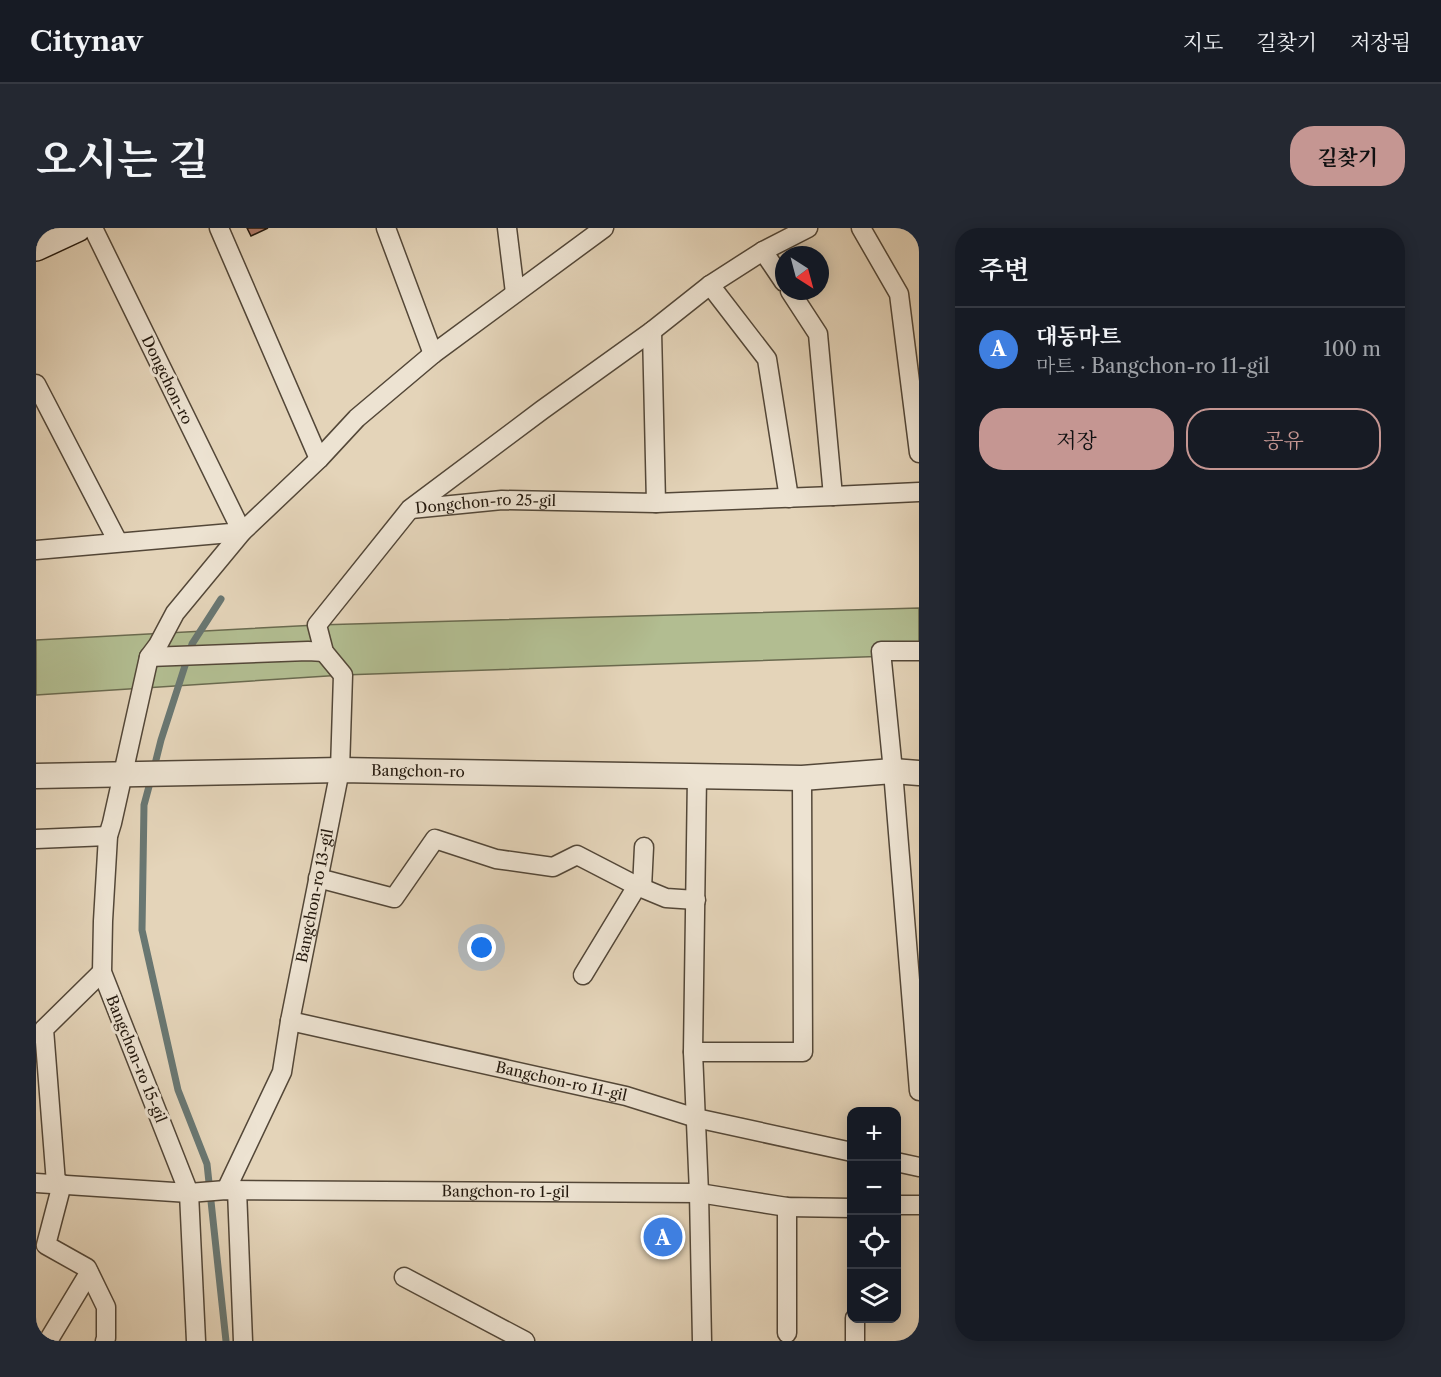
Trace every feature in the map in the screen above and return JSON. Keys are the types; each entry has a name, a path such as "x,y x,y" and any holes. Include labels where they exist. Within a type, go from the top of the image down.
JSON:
{"main road":[{"path":"36,247 77,228"}],"street":[{"name":"Dongchon-ro","path":"93,228 242,532"},
{"path":"219,228 319,459"},
{"path":"386,228 433,354"},
{"path":"507,228 515,293"},
{"name":"Bangchon-ro 15-gil","path":"196,1341 189,1192 102,972 108,836 149,657 175,613 242,532 319,459 357,418 433,354 604,228"},
{"name":"Dongchon-ro 25-gil","path":"410,509 652,331 710,285 763,251 808,228"},
{"path":"861,228 899,294 913,366 919,453"},
{"path":"763,251 775,269"},
{"path":"710,285 767,358 789,498"},
{"path":"796,300 818,334 833,496"},
{"path":"652,331 656,503"},
{"path":"36,384 118,542"},
{"name":"Dongchon-ro 25-gil","path":"410,509 502,501 656,503 919,492"},
{"path":"149,657 316,652 316,625 410,509"},
{"path":"36,550 242,532"},
{"path":"919,651 881,651 919,1091"},
{"name":"Bangchon-ro 13-gil","path":"243,1341 229,1190 282,1072 340,770 343,675 316,652"},
{"name":"Bangchon-ro","path":"36,776 340,770 802,778 893,771 919,773"},
{"path":"698,776 693,1052 702,1341"},
{"path":"693,1052 803,1052 802,778"},
{"path":"36,839 108,836"},
{"path":"318,878 394,898 435,839 496,859 552,867 577,855 666,898 696,900"},
{"path":"583,975 639,886 644,846"},
{"path":"102,972 44,1029 59,1184 46,1245 87,1268 106,1307 105,1341"},
{"name":"Bangchon-ro 11-gil","path":"290,1021 626,1096 696,1118 847,1151"},
{"path":"901,1163 919,1167"},
{"path":"36,1183 189,1192"},
{"name":"Bangchon-ro 1-gil","path":"189,1192 229,1190 699,1193 787,1207 847,1208"},
{"path":"907,1205 919,1218"},
{"path":"787,1207 787,1333"},
{"path":"48,1341 89,1273"},
{"path":"404,1277 525,1341"},
{"path":"855,1323 855,1341"}],"green space":[{"path":"919,608 919,655 343,675 36,695 36,640 317,625"}],"waterway":[{"path":"154,768 192,644 221,599"},
{"path":"151,779 144,805 142,930 178,1090 207,1164 226,1341"}],"place":[{"name":"대동마트","path":"663,1237"}]}
